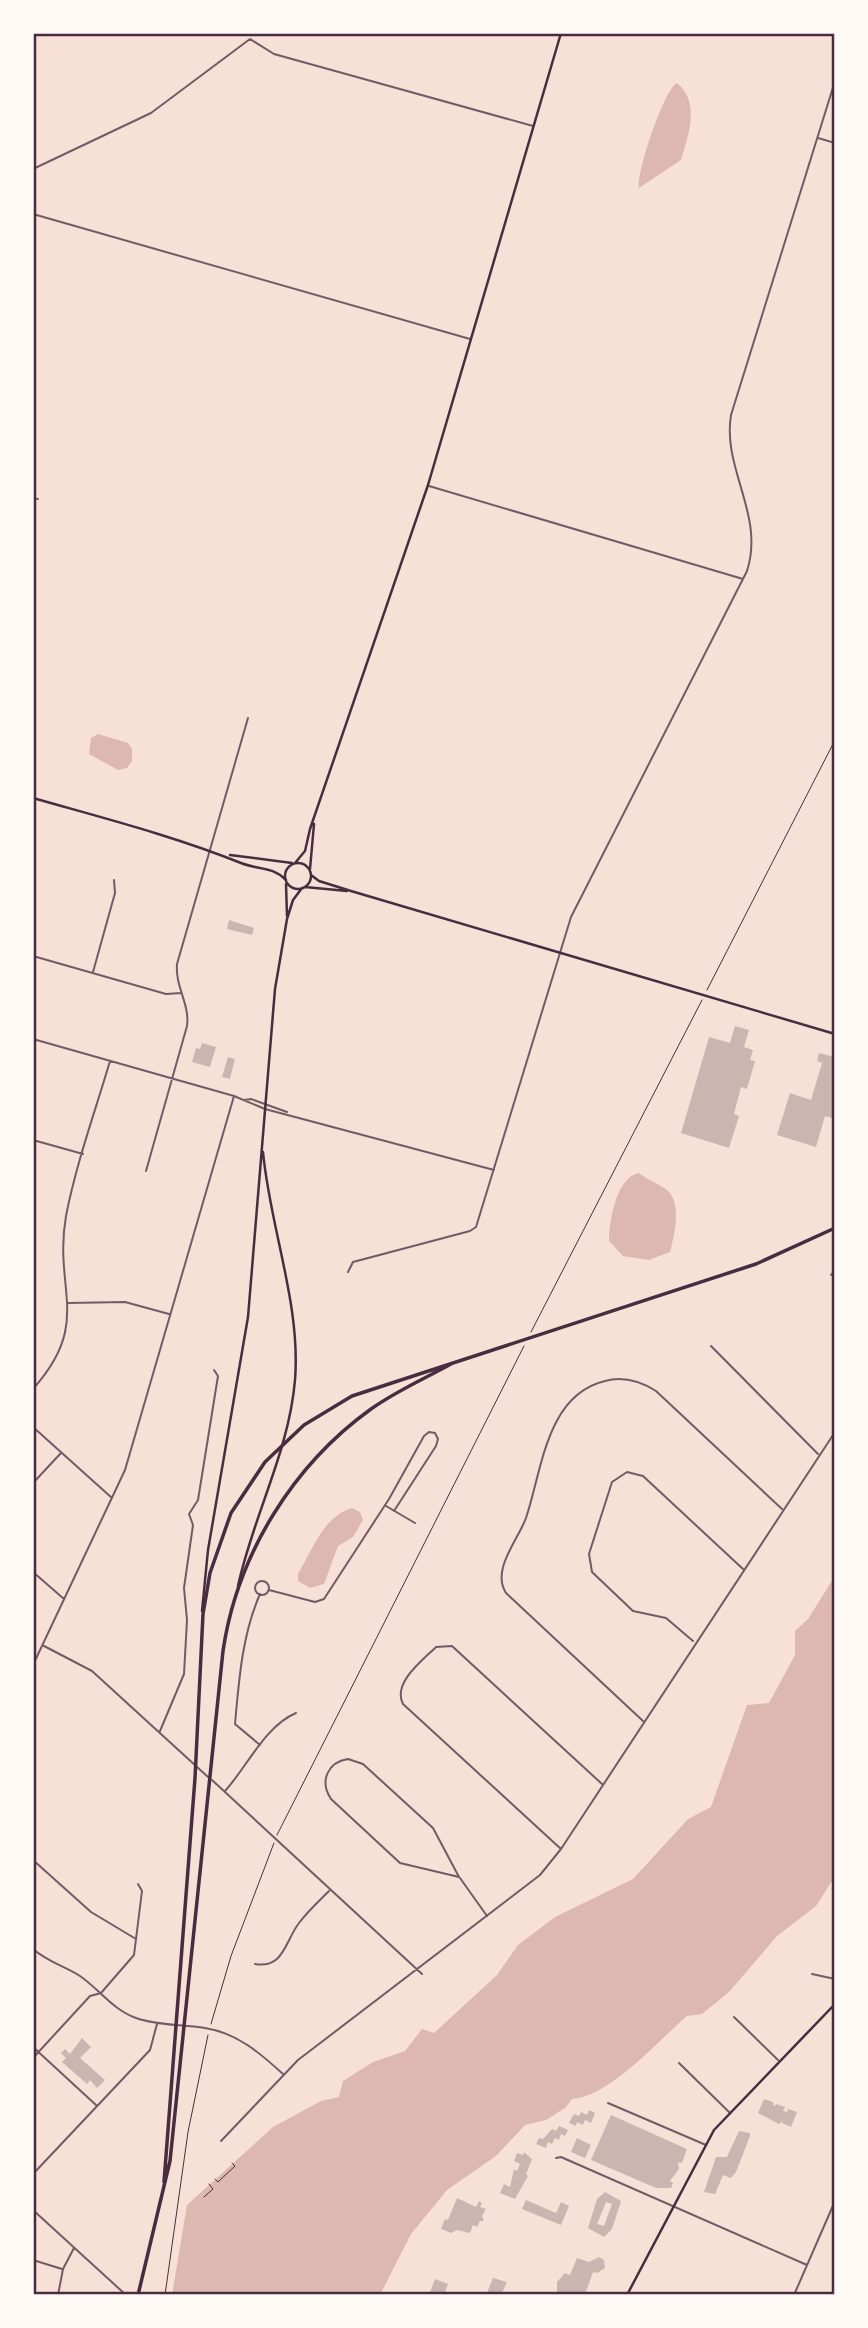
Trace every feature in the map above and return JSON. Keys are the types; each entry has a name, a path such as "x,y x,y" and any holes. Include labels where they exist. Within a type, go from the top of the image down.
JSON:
{"main road":[{"path":"287,919 286,870 305,851 428,485 561,33"},
{"path":"33,798 226,855 304,864 310,873 323,883 835,1034"},
{"path":"164,2182 196,1765 208,1550 248,1317 275,989 287,919 293,900 310,873 314,821"},
{"path":"226,855 244,864 274,870 292,887 351,891"},
{"path":"138,2295 170,2161 225,1639 284,1440 295,1380 294,1329 267,1197 263,1145"},
{"path":"203,1614 209,1573 236,1503 265,1462 304,1425 364,1391 756,1264 835,1228"},
{"path":"238,1589 270,1520 324,1449 381,1402 456,1362"},
{"path":"627,2295 706,2145 729,2112 835,2004"}],"street":[{"path":"33,169 160,108 250,39 274,54 534,126"},
{"path":"348,1272 353,1262 470,1231 480,1219 559,953 579,902 744,579 753,550 753,528 732,456 730,425 835,81"},
{"path":"817,138 835,143"},
{"path":"33,214 471,339"},
{"path":"428,485 744,579"},
{"path":"33,498 38,499"},
{"path":"146,1171 188,1018 177,964 248,718"},
{"path":"33,861 33,870"},
{"path":"93,973 115,893 114,880"},
{"path":"33,956 166,994 182,993"},
{"path":"33,1039 234,1096 265,1109 495,1170"},
{"path":"33,1389 61,1353 66,1335 65,1226 110,1061"},
{"path":"33,1665 113,1499 127,1462 234,1096"},
{"path":"244,1100 266,1103 288,1113"},
{"path":"33,1140 83,1154"},
{"path":"831,1275 835,1270"},
{"path":"67,1303 125,1302 170,1314"},
{"path":"711,1346 819,1454"},
{"path":"160,1732 184,1674 187,1620 184,1588 193,1525 188,1514 198,1500 218,1377 215,1370"},
{"path":"644,1721 506,1593 501,1575 518,1537 554,1425 562,1409 584,1389 614,1379 640,1383 656,1391 783,1509"},
{"path":"33,1427 113,1499"},
{"path":"260,1745 235,1724 240,1667 250,1620 260,1594 269,1590 316,1602 324,1599 385,1505 424,1436 432,1431 438,1442 394,1511"},
{"path":"221,2141 298,2060 540,1875 561,1849 835,1432"},
{"path":"33,1483 61,1452"},
{"path":"695,1643 666,1618 633,1611 592,1572 589,1554 606,1497 617,1476 627,1472 639,1474 743,1570"},
{"path":"385,1505 415,1523"},
{"path":"33,1572 65,1600"},
{"path":"260,1594 255,1588 259,1581 267,1583 269,1590"},
{"path":"43,1645 92,1671 422,1974"},
{"path":"561,1849 403,1704 401,1690 418,1665 439,1646 454,1647 603,1785"},
{"path":"224,1791 260,1745 286,1717 296,1713"},
{"path":"458,1877 400,1863 328,1794 325,1780 331,1767 348,1759 363,1764 433,1828 458,1877 488,1917"},
{"path":"33,1860 91,1912 137,1940"},
{"path":"33,2058 90,1996 100,1993 134,1955 142,1891 138,1884"},
{"path":"255,1964 270,1964 279,1958 298,1924 330,1890"},
{"path":"33,1949 49,1962 78,1975 125,2013 157,2023 210,2029 252,2047 284,2075"},
{"path":"812,1974 835,1979"},
{"path":"734,2017 779,2061"},
{"path":"33,2174 150,2050 157,2023"},
{"path":"33,2047 97,2105"},
{"path":"679,2063 729,2112"},
{"path":"608,2103 706,2145"},
{"path":"556,2158 564,2158 807,2265"},
{"path":"794,2295 835,2201"},
{"path":"33,2210 126,2295"},
{"path":"58,2295 63,2269 74,2248"},
{"path":"33,2260 63,2269"}],"path":[{"path":"531,1332 835,740"},
{"path":"165,2295 188,2132 210,2029 242,1925 275,1839 526,1342"},
{"path":"215,2179 218,2182 235,2166 232,2164"},
{"path":"204,2197 213,2189 209,2184"}],"shaded area":[{"path":"677,83 689,100 691,110 681,160 639,188 652,132 665,100"},
{"path":"98,734 128,743 132,749 132,761 127,768 118,770 89,754 91,738"},
{"path":"639,1173 668,1191 676,1212 670,1252 649,1260 623,1256 609,1241 612,1212 619,1191 631,1176"},
{"path":"352,1508 360,1512 363,1520 353,1537 338,1546 324,1584 310,1588 298,1581 298,1574 326,1526 342,1512"},
{"path":"835,1576 835,1876 816,1906 777,1936 729,1992 702,2014 687,2016 633,2066 602,2089 572,2099 565,2108 546,2120 525,2125 496,2156 447,2190 411,2234 380,2295 172,2295 187,2205 273,2127 321,2101 339,2097 343,2081 373,2062 405,2051 422,2029 434,2033 497,1975 518,1945 555,1917 633,1879 688,1819 711,1807 747,1705 769,1703 795,1655 795,1631 808,1619"}],"building":[{"path":"229,920 254,928 252,935 227,929"},
{"path":"735,1026 749,1030 744,1047 753,1050 750,1060 755,1061 747,1089 741,1087 734,1114 739,1116 729,1148 681,1133 709,1037 730,1043"},
{"path":"202,1043 216,1047 210,1067 192,1062 196,1048 200,1049"},
{"path":"819,1053 835,1057 835,1119 825,1116 816,1147 777,1135 790,1093 811,1100 822,1063 817,1061"},
{"path":"228,1057 235,1059 230,1079 222,1077"},
{"path":"82,2038 91,2047 80,2058 105,2080 97,2088 90,2080 87,2084 62,2062 66,2058 61,2053 65,2049 70,2054"},
{"path":"764,2099 773,2102 774,2107 776,2104 785,2107 783,2111 787,2112 788,2109 797,2112 791,2127 782,2123 784,2120 779,2124 758,2113"},
{"path":"589,2110 595,2113 591,2123 585,2120 583,2125 577,2122 576,2126 569,2123 574,2114 579,2116 581,2112 587,2115"},
{"path":"611,2115 687,2149 682,2163 678,2162 679,2169 670,2181 673,2183 671,2188 656,2188 591,2160"},
{"path":"559,2126 568,2130 565,2136 561,2134 559,2140 555,2138 552,2144 548,2142 546,2148 536,2144 539,2138 543,2139"},
{"path":"739,2131 750,2133 750,2136 736,2172 731,2178 723,2175 715,2194 704,2192 716,2157 727,2157"},
{"path":"577,2138 591,2145 585,2158 571,2152"},
{"path":"524,2152 532,2159 526,2174 528,2176 515,2199 500,2193 504,2184 510,2187 514,2169 517,2171 520,2164 514,2161 517,2153 523,2155"},
{"path":"605,2192 621,2201 612,2229 604,2237 588,2228 597,2199","holes":["606,2202 612,2204 604,2226 597,2224"]},
{"path":"457,2198 476,2207 479,2201 482,2203 480,2207 486,2209 482,2216 484,2221 480,2221 477,2227 473,2225 470,2233 457,2230 451,2233 441,2229"},
{"path":"526,2200 556,2213 561,2202 569,2206 561,2225 522,2209"},
{"path":"599,2257 604,2260 605,2268 597,2273 593,2272 585,2295 557,2295 557,2282 565,2273 570,2275 577,2258 589,2262"},
{"path":"493,2278 507,2282 501,2295 486,2295"},
{"path":"435,2279 448,2284 444,2295 430,2292"}]}
